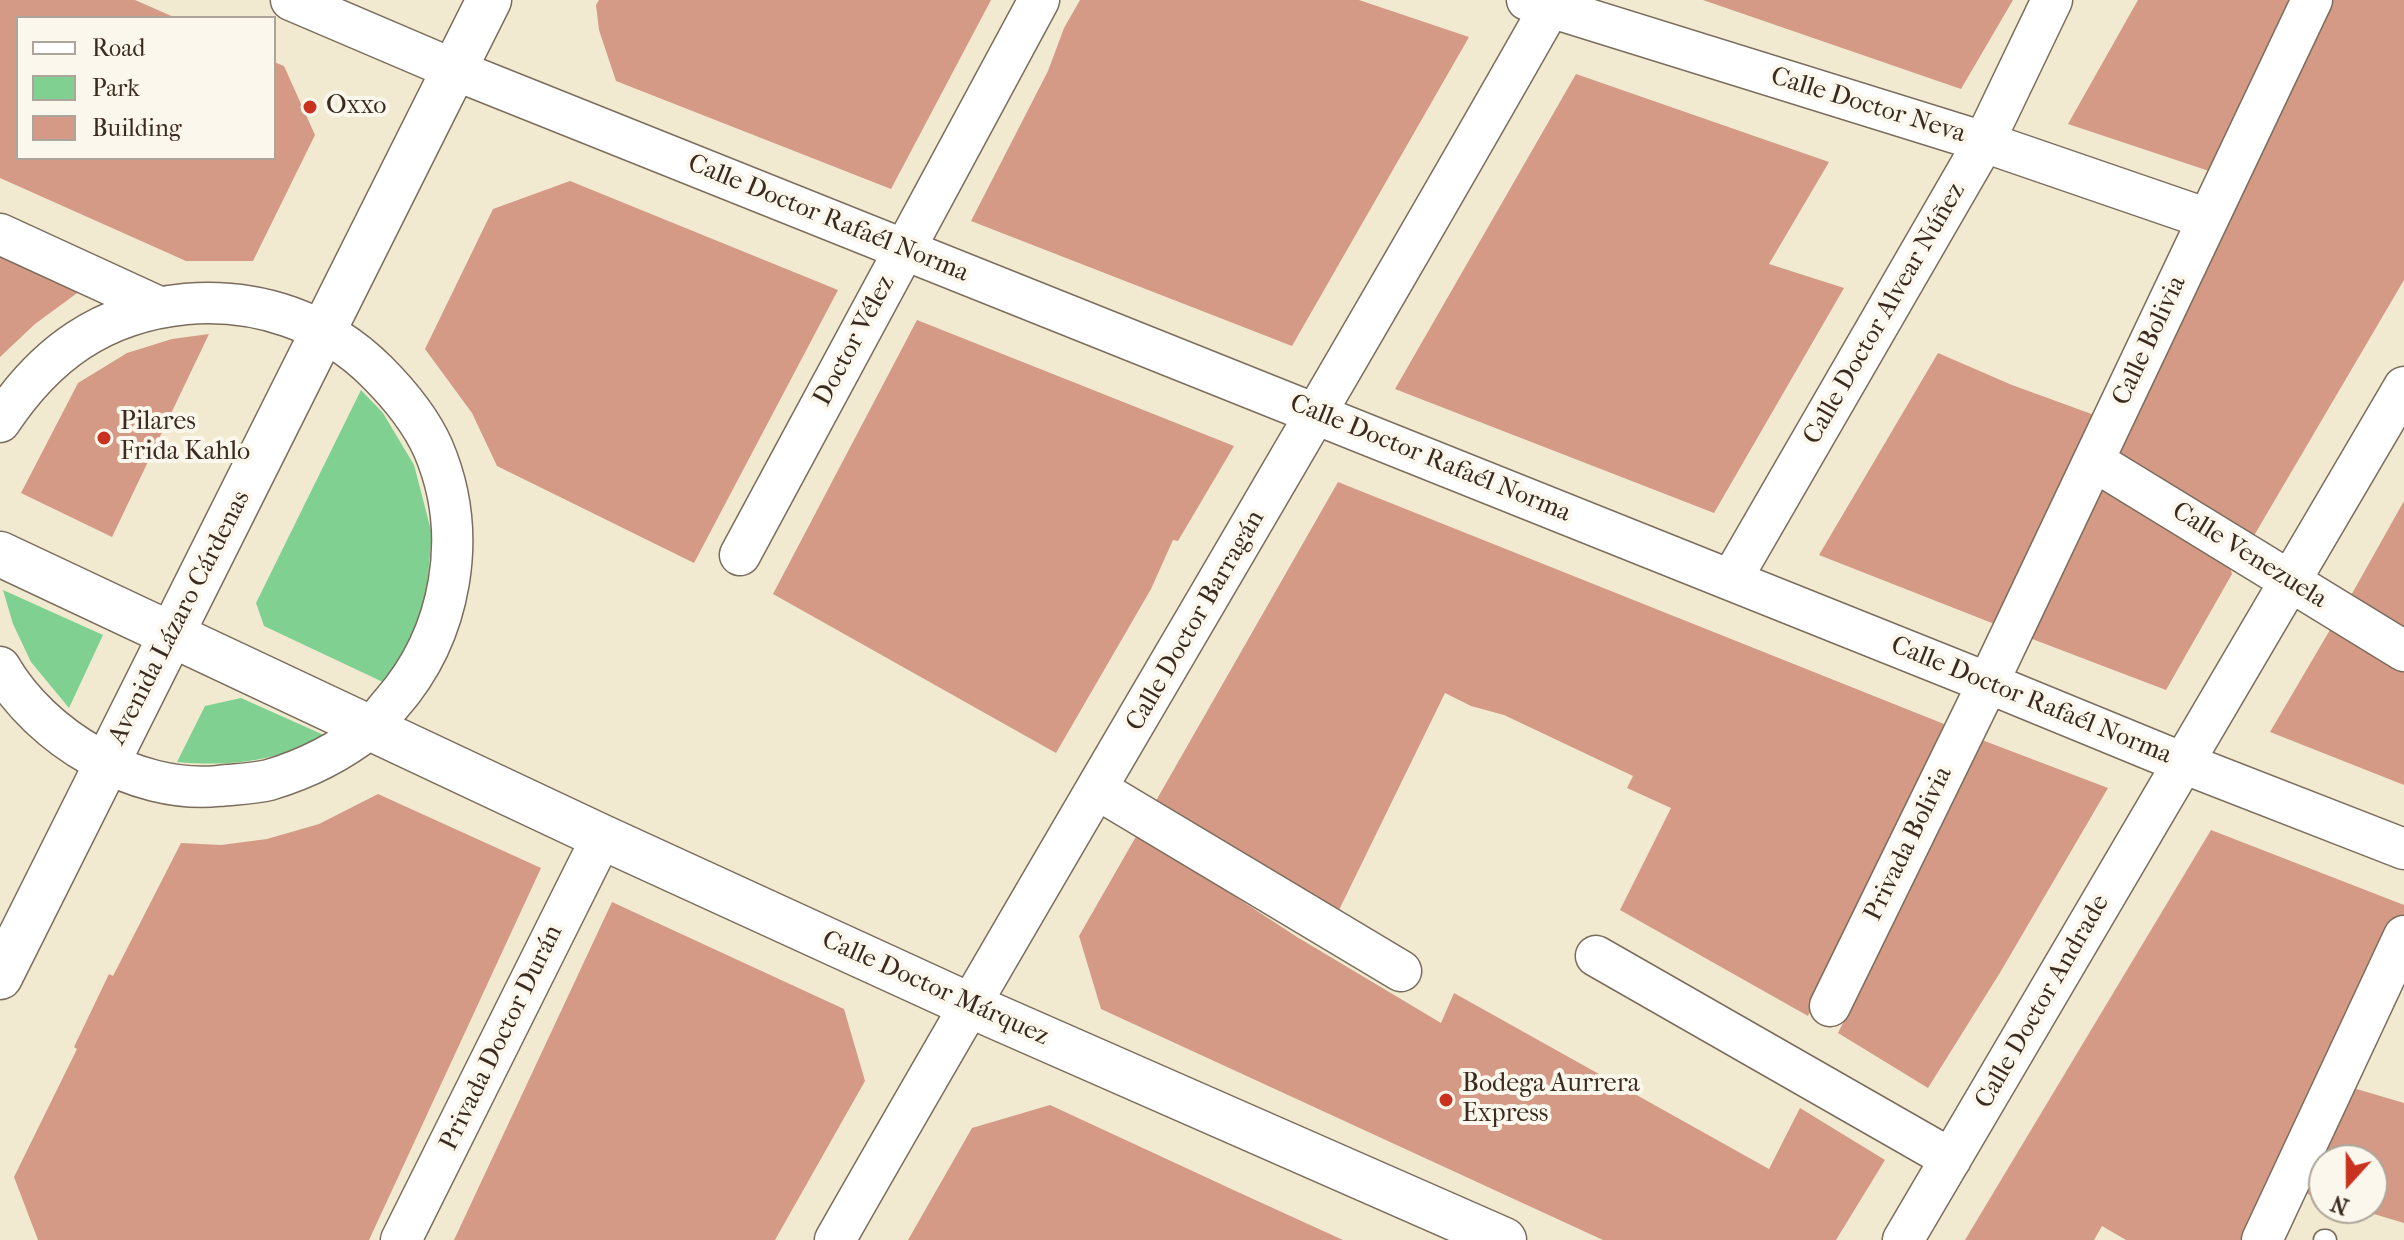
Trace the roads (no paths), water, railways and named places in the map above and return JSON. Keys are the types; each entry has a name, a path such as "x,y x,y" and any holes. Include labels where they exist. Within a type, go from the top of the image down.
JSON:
{"street":[{"name":"Calle Doctor Rafaél Norma","path":"291,0 455,70 2404,849"},
{"name":"Avenida Lázaro Cárdenas","path":"0,977 11,928 107,764 489,0"},
{"name":"Doctor Vélez","path":"740,555 1039,0"},
{"name":"Calle Doctor Alvear Núñez","path":"1731,580 1984,142 2052,0"},
{"name":"Calle Bolivia","path":"1988,683 2312,0"},
{"name":"Calle Doctor Neva","path":"1543,3 1984,142 2208,219"},
{"name":"Calle Doctor Barragán","path":"835,1240 969,1005 1316,414 1543,3"},
{"path":"0,234 159,307"},
{"path":"0,422 22,388 62,351 108,323 159,307 216,302 272,310 324,331 359,353 402,396 433,448 450,507 452,568 439,627 412,681 372,727 322,761 265,781 206,787 146,778 107,764 80,750 31,708 0,667"},
{"name":"Calle Doctor Andrade","path":"1903,1240 2404,387"},
{"name":"Calle Venezuela","path":"2094,461 2404,651"},
{"name":"Calle Doctor Márquez","path":"0,554 602,837 969,1005 1504,1240"},
{"name":"Privada Bolivia","path":"1830,1006 1988,683"},
{"path":"1097,789 1401,971"},
{"name":"Privada Doctor Durán","path":"401,1240 602,837"},
{"path":"2262,1240 2404,936"},
{"path":"1596,956 1951,1159"}],"place":[{"name":"Oxxo","path":"310,107"},
{"name":"Pilares Frida Kahlo","path":"104,438"},
{"name":"Bodega Aurrera Express","path":"1446,1100"}]}
